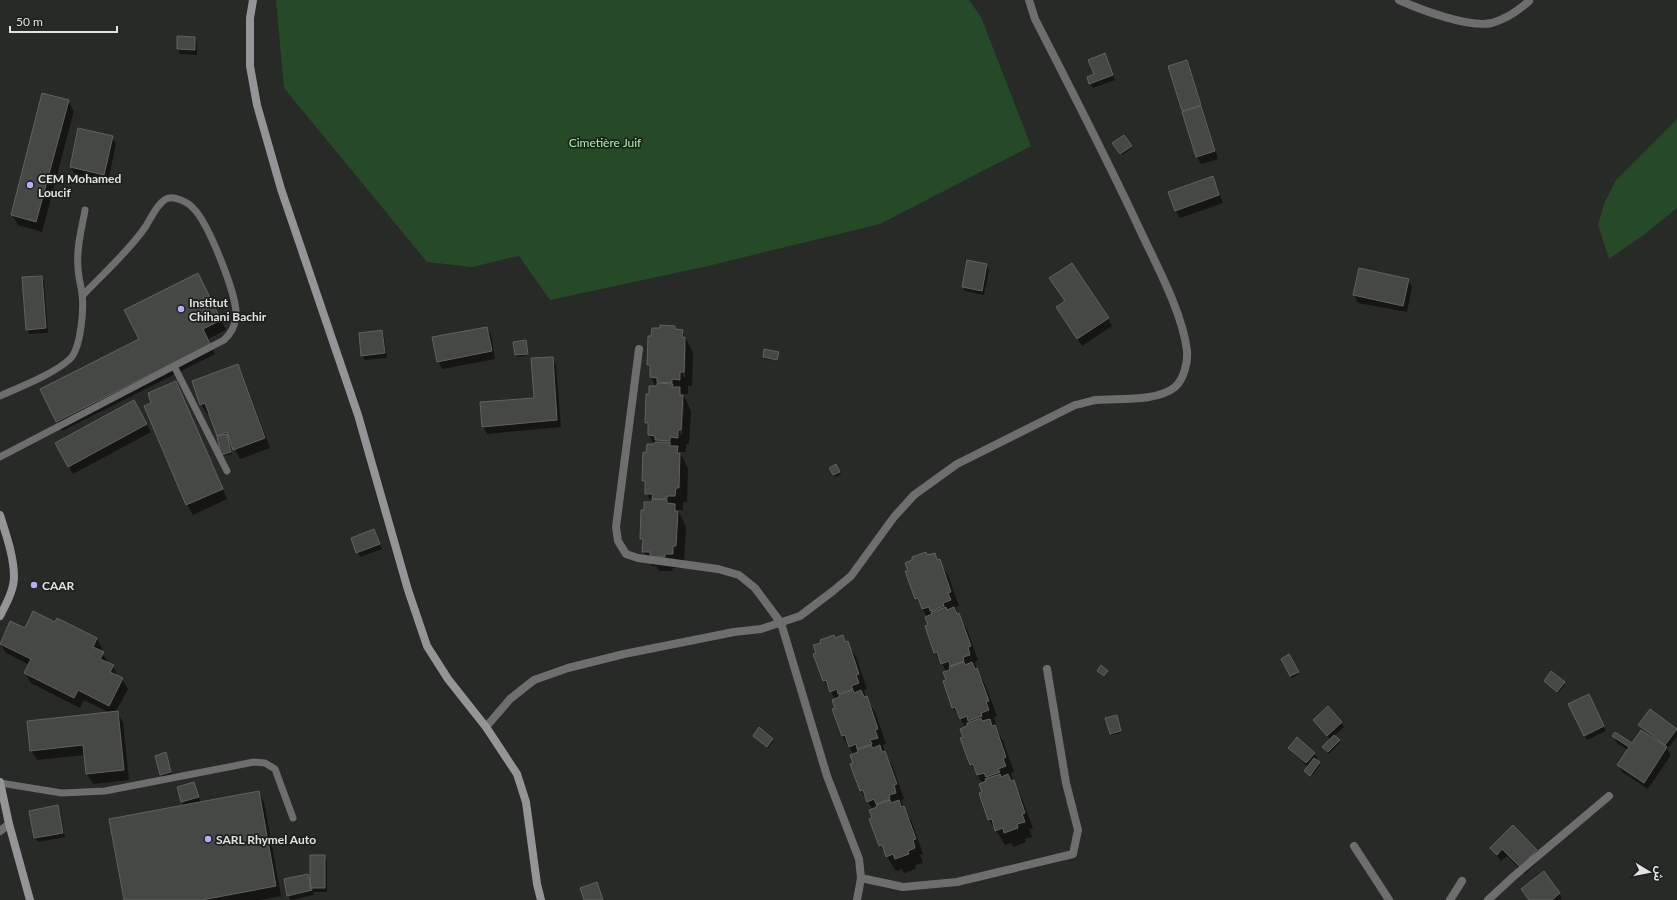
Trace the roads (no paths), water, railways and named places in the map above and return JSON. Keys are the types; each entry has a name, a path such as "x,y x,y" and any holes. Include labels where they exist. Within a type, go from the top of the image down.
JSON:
{"main road":[{"path":"253,0 250,18 250,66 257,105 282,189 358,414 408,590 427,646 448,679 486,727 517,774 526,802 537,884 541,900"},
{"path":"0,515 10,550 14,578 8,600 0,616"},
{"path":"0,782 2,797 30,900"}],"street":[{"path":"486,727 510,699 534,680 568,668 624,654 734,632 761,629 800,616 834,591 851,576 894,517 914,495 957,464 1075,405 1095,400 1133,399 1168,392 1176,386 1184,373 1187,362 1187,350 1182,325 1161,272 1111,168 1035,19 1029,0"},
{"path":"1399,0 1410,5 1471,23 1491,23 1516,12 1529,1"},
{"path":"639,349 616,527 618,541 626,554 638,558 718,569 739,575 755,588 781,622 827,776 859,859 861,878 857,900"},
{"path":"861,878 903,886 957,882 1073,854 1078,830 1066,783 1047,669"},
{"path":"1488,900 1514,876 1609,796"},
{"path":"0,831 9,824"},
{"path":"1354,846 1388,900"},
{"path":"1450,900 1462,881"}],"lane":[{"path":"0,457 224,340 233,331 236,316 235,300 209,232 193,208 182,200 173,198 166,198 160,204 141,234 83,295"},
{"path":"0,396 54,370 71,358 77,346 82,316 83,295 78,267 85,210"},
{"path":"174,366 227,471"},
{"path":"0,782 62,793 105,791 254,762 265,763 275,769 293,818"}],"place":[{"name":"CEM Mohamed Loucif","path":"30,185"},
{"name":"Institut Chihani Bachir","path":"181,309"},
{"name":"CAAR","path":"34,585"},
{"name":"SARL Rhymel Auto","path":"208,839"}],"park label":[{"name":"Cimetière Juif","path":"605,142"}]}
